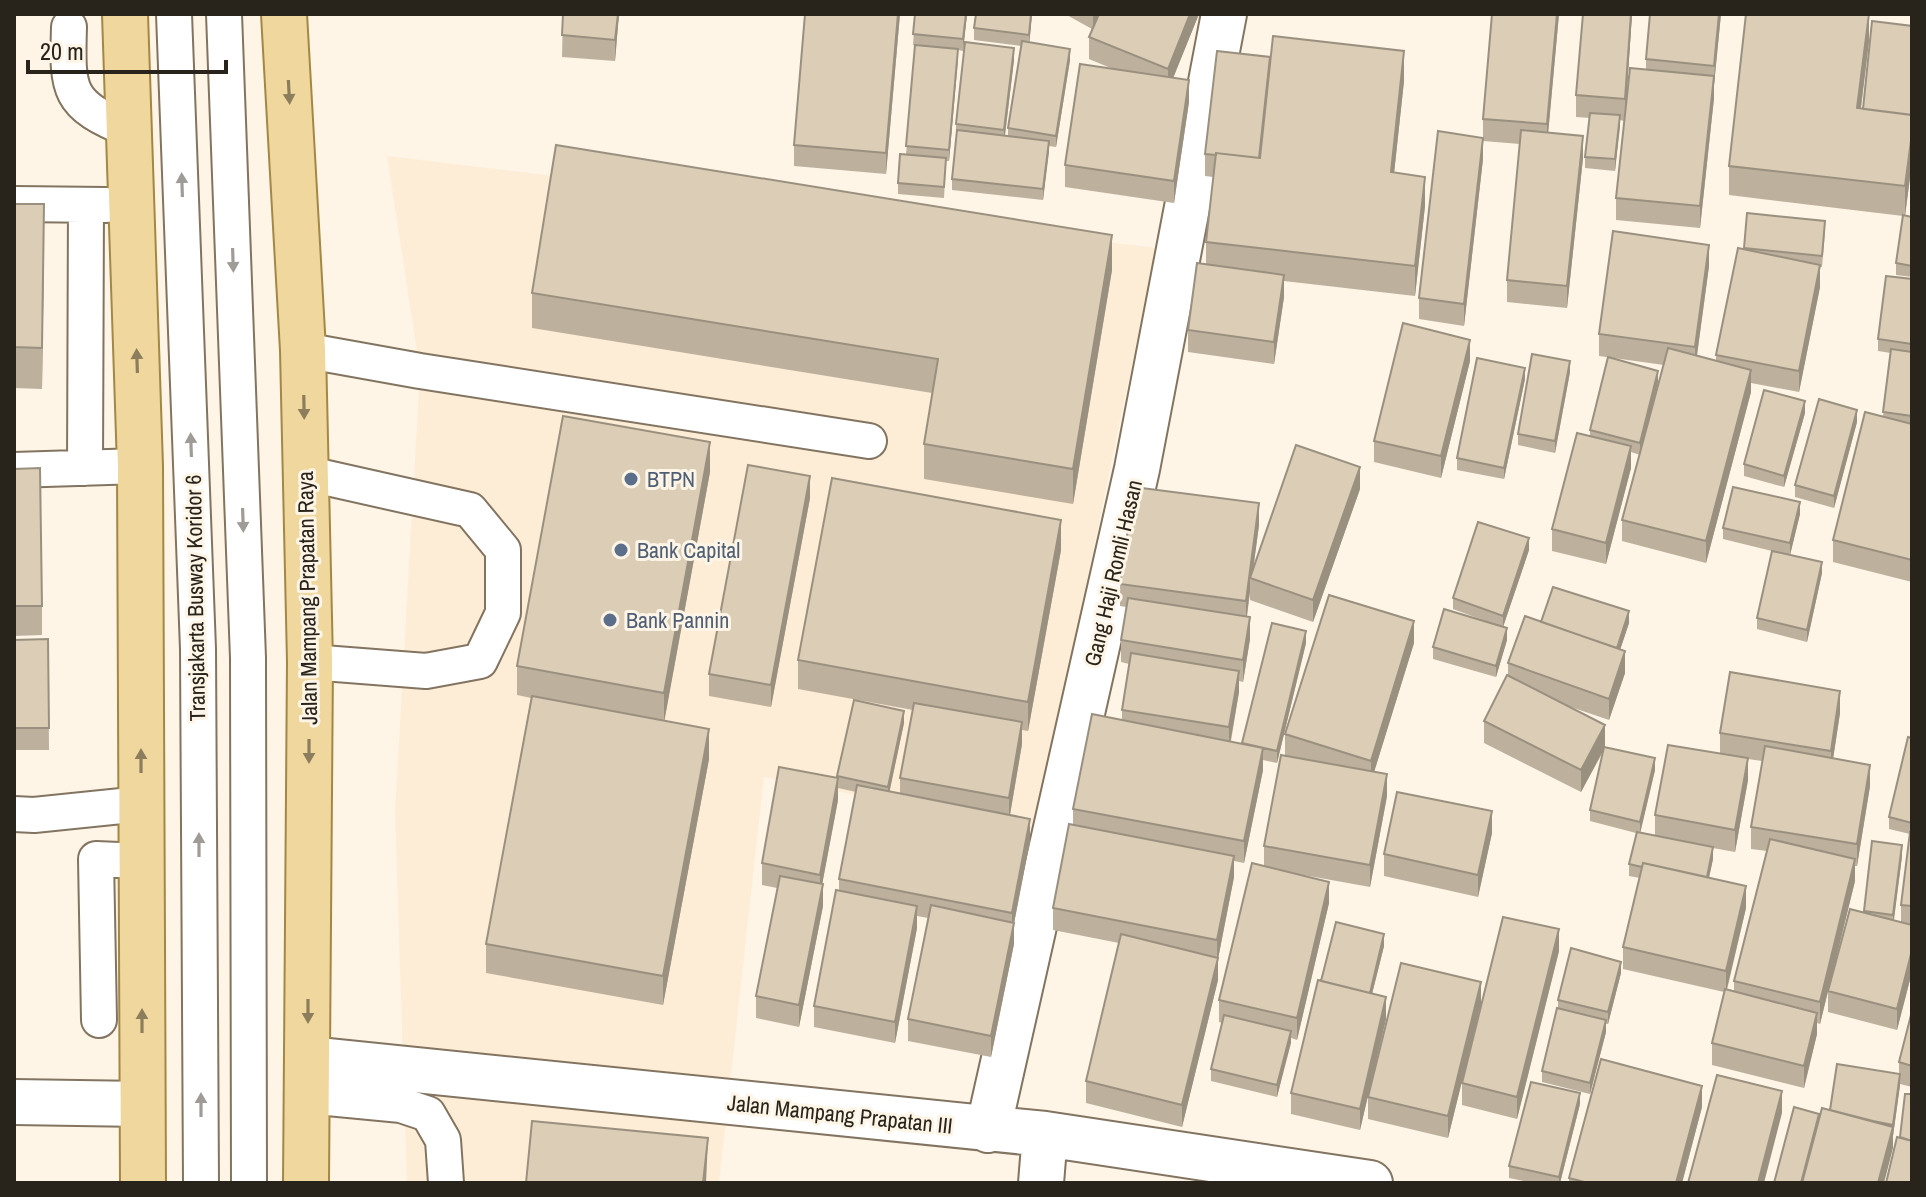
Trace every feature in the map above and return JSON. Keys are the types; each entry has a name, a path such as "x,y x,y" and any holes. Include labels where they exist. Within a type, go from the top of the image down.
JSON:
{"main road":[{"path":"125,14 140,466 143,1183"},
{"name":"Jalan Mampang Prapatan Raya","path":"284,14 303,350 310,662 306,1183"}],"street":[{"name":"Gang Haji Romli Hasan","path":"988,1130 1137,469 1224,14"},
{"name":"Jalan Mampang Prapatan III","path":"308,1078 1045,1134 1370,1183"},
{"path":"14,1102 142,1104"},
{"path":"1041,1183 1045,1134"}],"lane":[{"name":"Transjakarta Busway Koridor 6","path":"174,14 198,649 201,1183"},
{"path":"224,14 248,658 249,1183"},
{"path":"69,27 68,68 75,96 95,116 130,130"},
{"path":"14,204 132,202"},
{"path":"85,468 86,205"},
{"path":"303,350 869,441"},
{"path":"14,470 140,466"},
{"path":"305,473 470,510 503,550 503,613 480,661 426,671 310,662"},
{"path":"14,814 34,815 141,804"},
{"path":"99,1020 96,859 142,861"},
{"path":"308,1078 428,1114 443,1140 446,1183"}],"shaded area":[{"path":"387,156 1156,248 1035,831 764,777 719,1183 407,1183 395,812 420,371"}],"building":[{"path":"563,14 618,14 615,40 562,35"},
{"path":"805,14 898,14 886,153 794,145"},
{"path":"915,14 966,14 963,39 913,34"},
{"path":"976,14 1031,14 1029,35 974,28"},
{"path":"1099,14 1190,14 1168,69 1089,37"},
{"path":"1492,14 1557,14 1547,124 1483,119"},
{"path":"1583,14 1631,14 1625,99 1576,95"},
{"path":"1650,14 1719,14 1714,66 1646,59"},
{"path":"1746,14 1869,14 1857,108 1912,115 1905,186 1729,166"},
{"path":"1872,21 1912,26 1912,115 1863,109"},
{"path":"1273,36 1404,51 1391,172 1425,177 1415,266 1206,242 1216,153 1260,158"},
{"path":"1022,41 1070,49 1056,136 1008,128"},
{"path":"965,42 1014,48 1004,130 956,124"},
{"path":"915,45 958,49 949,150 906,146"},
{"path":"1217,51 1270,57 1259,158 1205,154"},
{"path":"1080,64 1189,80 1174,181 1065,165"},
{"path":"1630,68 1714,76 1700,206 1616,198"},
{"path":"1590,113 1620,115 1615,159 1585,157"},
{"path":"957,130 1049,141 1043,189 952,179"},
{"path":"1521,130 1583,136 1567,286 1507,280"},
{"path":"1438,131 1483,138 1464,304 1419,298"},
{"path":"556,145 1112,235 1073,469 924,444 938,359 532,293"},
{"path":"900,154 946,158 944,187 898,183"},
{"path":"14,204 44,204 42,348 14,347"},
{"path":"1747,213 1825,221 1822,256 1744,248"},
{"path":"1903,215 1912,217 1912,266 1896,263"},
{"path":"1613,231 1709,245 1695,347 1599,334"},
{"path":"1738,248 1820,265 1799,371 1716,355"},
{"path":"1197,263 1284,275 1274,342 1188,330"},
{"path":"1886,276 1912,279 1912,344 1878,339"},
{"path":"1403,323 1470,340 1441,456 1374,441"},
{"path":"1668,348 1751,370 1706,541 1622,520"},
{"path":"1891,349 1912,352 1912,416 1883,412"},
{"path":"1532,354 1570,361 1555,441 1518,434"},
{"path":"1608,357 1658,371 1640,443 1590,430"},
{"path":"1477,358 1525,368 1504,468 1457,458"},
{"path":"1764,390 1805,401 1784,476 1744,464"},
{"path":"1819,399 1857,410 1834,496 1795,485"},
{"path":"1865,412 1912,424 1912,560 1833,540"},
{"path":"563,416 710,442 664,693 517,666"},
{"path":"1577,433 1631,446 1606,543 1552,529"},
{"path":"1296,445 1360,467 1313,600 1250,578"},
{"path":"748,465 810,476 771,685 709,674"},
{"path":"40,468 42,606 14,606 14,469"},
{"path":"832,478 1061,520 1028,702 798,660"},
{"path":"1134,487 1259,503 1246,601 1120,584"},
{"path":"1733,487 1800,502 1790,543 1723,528"},
{"path":"1478,522 1529,538 1503,616 1453,598"},
{"path":"1772,551 1822,562 1807,630 1757,618"},
{"path":"1553,587 1629,611 1617,648 1541,622"},
{"path":"1329,595 1414,621 1371,761 1285,734"},
{"path":"1128,598 1250,617 1243,660 1121,640"},
{"path":"1444,609 1507,628 1496,666 1433,647"},
{"path":"1525,616 1625,651 1609,699 1508,663"},
{"path":"1272,623 1306,631 1277,751 1242,743"},
{"path":"48,639 49,728 14,728 14,640"},
{"path":"1131,653 1239,671 1229,727 1122,710"},
{"path":"1730,672 1840,691 1831,751 1720,733"},
{"path":"1507,675 1605,725 1581,770 1484,721"},
{"path":"532,696 709,729 663,976 486,944"},
{"path":"854,700 904,711 888,787 837,776"},
{"path":"914,703 1022,722 1009,798 900,778"},
{"path":"1092,714 1263,748 1244,841 1073,809"},
{"path":"1908,737 1912,738 1912,823 1889,817"},
{"path":"1668,745 1748,758 1735,830 1655,815"},
{"path":"1765,746 1870,765 1857,844 1751,827"},
{"path":"1604,747 1655,758 1640,822 1590,810"},
{"path":"1281,755 1387,774 1370,865 1264,846"},
{"path":"779,767 838,778 820,875 762,863"},
{"path":"857,785 1030,819 1012,913 839,879"},
{"path":"1397,792 1492,811 1478,875 1384,854"},
{"path":"1069,824 1234,856 1217,940 1053,908"},
{"path":"1637,832 1713,847 1707,877 1643,863 1642,867 1629,864"},
{"path":"1912,832 1912,906 1901,905"},
{"path":"1770,839 1855,859 1820,1002 1734,981"},
{"path":"1872,841 1902,845 1893,915 1864,911"},
{"path":"1252,863 1329,882 1297,1018 1219,1000"},
{"path":"1643,863 1746,886 1726,971 1623,947"},
{"path":"780,876 823,884 799,1005 756,996"},
{"path":"836,890 917,906 895,1022 814,1006"},
{"path":"931,905 1014,923 991,1036 908,1019"},
{"path":"1850,909 1912,925 1912,950 1897,1009 1828,991"},
{"path":"1503,917 1559,929 1517,1097 1462,1083"},
{"path":"1336,922 1384,934 1370,993 1321,981"},
{"path":"1121,934 1218,958 1182,1105 1086,1081"},
{"path":"1571,948 1621,962 1608,1012 1558,1000"},
{"path":"1401,963 1481,982 1448,1116 1368,1097"},
{"path":"1318,980 1386,997 1360,1109 1291,1093"},
{"path":"1725,989 1817,1013 1804,1066 1712,1043"},
{"path":"1557,1008 1606,1020 1590,1083 1542,1071"},
{"path":"1912,1011 1912,1066 1899,1062"},
{"path":"1224,1015 1291,1031 1277,1085 1211,1069"},
{"path":"1601,1059 1702,1086 1676,1183 1588,1183 1569,1178"},
{"path":"1837,1064 1900,1074 1893,1125 1830,1110"},
{"path":"1717,1075 1782,1091 1758,1183 1688,1183"},
{"path":"1531,1082 1580,1093 1559,1177 1509,1166"},
{"path":"1905,1094 1912,1094 1912,1141 1900,1137"},
{"path":"1794,1107 1819,1114 1801,1183 1774,1183"},
{"path":"1822,1108 1893,1127 1878,1183 1802,1183"},
{"path":"532,1121 708,1138 703,1183 526,1183"},
{"path":"1897,1137 1912,1141 1912,1183 1886,1183"}],"place":[{"name":"BTPN","path":"631,479"},
{"name":"Bank Capital","path":"621,550"},
{"name":"Bank Pannin","path":"610,620"}]}
